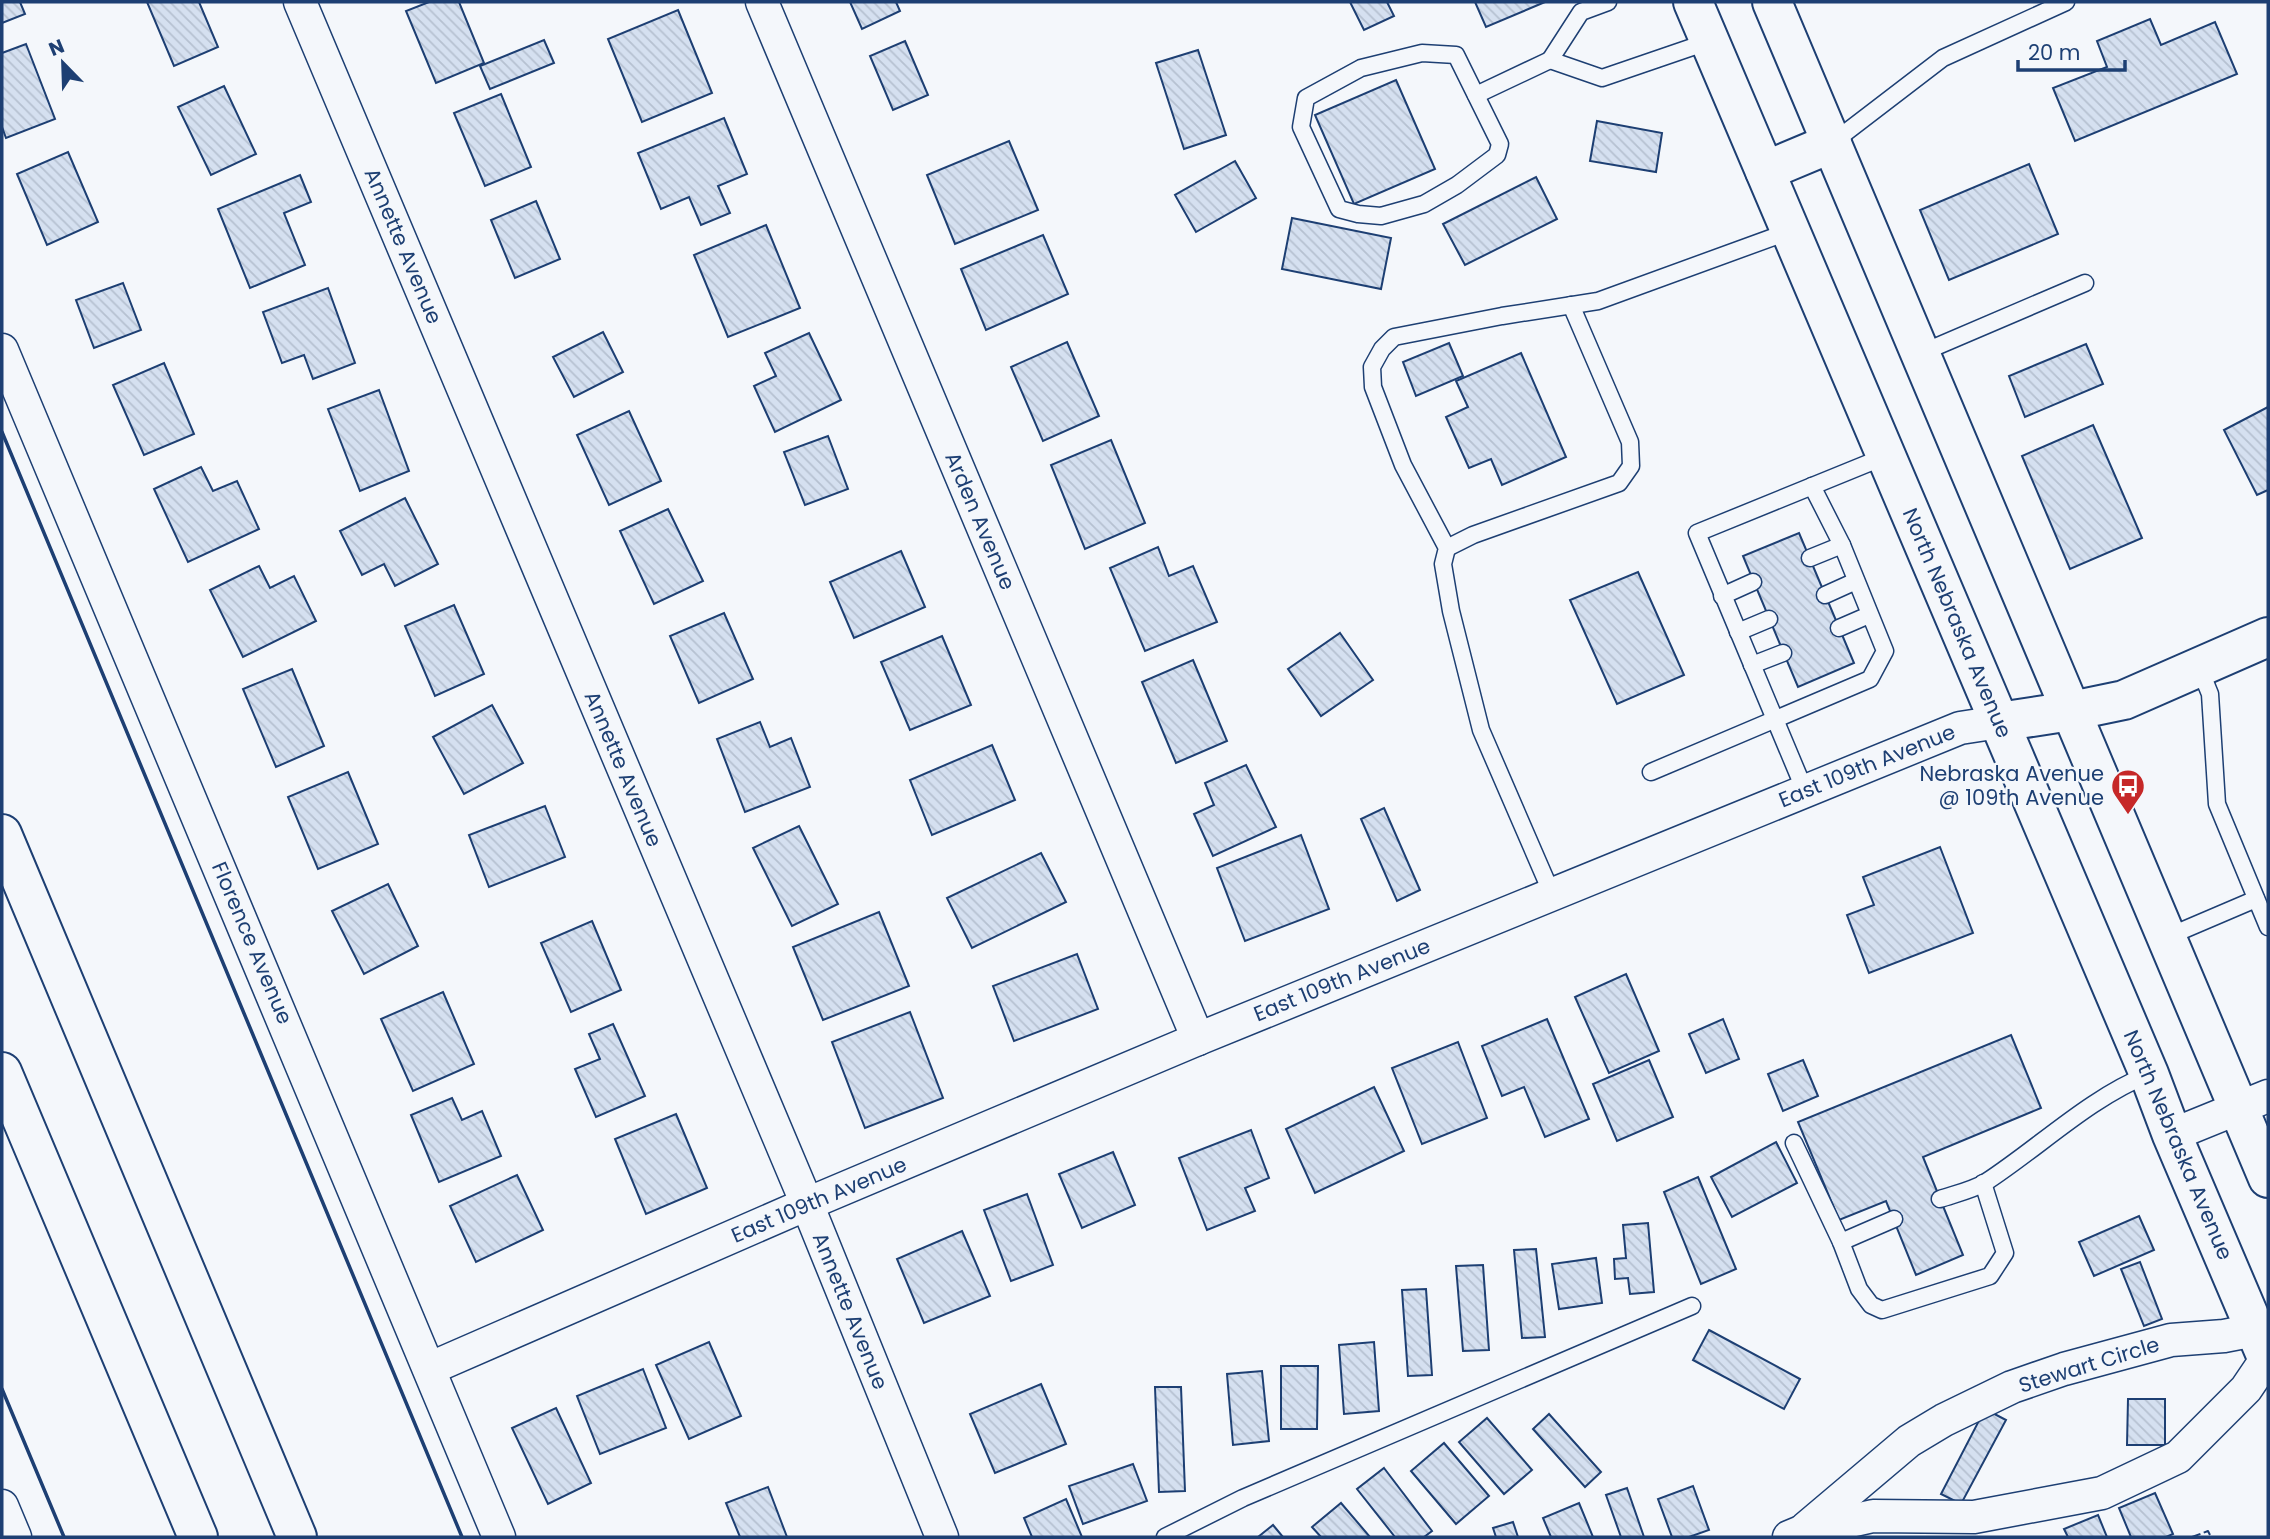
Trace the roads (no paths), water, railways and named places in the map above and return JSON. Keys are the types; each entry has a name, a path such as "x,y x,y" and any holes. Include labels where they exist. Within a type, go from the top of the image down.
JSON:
{"main road":[{"name":"North Nebraska Avenue","path":"1693,2 2264,1349"},
{"path":"1772,2 2167,937 2253,1102 2268,1178"},
{"path":"1765,171 1832,143"},
{"name":"East 109th Avenue","path":"1999,722 2123,700 2268,638"},
{"path":"2,834 297,1537"},
{"path":"2,1072 198,1537"}],"street":[{"name":"Annette Avenue","path":"300,2 807,1204 942,1537"},
{"name":"Arden Avenue","path":"762,2 1198,1040"},
{"name":"Florence Avenue","path":"2,350 499,1537"},
{"name":"East 109th Avenue","path":"430,1368 807,1204 1552,894 1960,728 1999,722"},
{"path":"2172,1135 2253,1102"},
{"name":"Stewart Circle","path":"2224,1336 2264,1349 2246,1389 2178,1457 2102,1493 1974,1517 1873,1516 1795,1535 1909,1441 1944,1420 2012,1387 2064,1369 2171,1340 2224,1336"},
{"path":"2,1506 15,1537"}],"lane":[{"path":"1476,95 1550,60 1581,12 1608,2"},
{"path":"1832,143 1943,58 2066,2"},
{"path":"1550,60 1602,78 1710,41"},
{"path":"1422,53 1456,55 1476,95 1500,144 1497,155 1457,185 1424,204 1381,216 1339,209 1301,127 1306,98 1361,68 1422,53"},
{"path":"1552,894 1481,730 1451,611 1443,564 1447,548 1403,465 1373,387 1371,367 1382,349 1394,337 1598,301 1790,231"},
{"path":"1919,354 2085,283"},
{"path":"1447,548 1473,535 1619,483 1631,467 1630,442 1571,305"},
{"path":"1805,791 1697,534 1886,456"},
{"path":"1651,772 1870,678 1885,651 1842,545 1812,486"},
{"path":"1810,558 1842,545"},
{"path":"1825,595 1856,581"},
{"path":"1722,596 1753,582"},
{"path":"1839,628 1869,615"},
{"path":"1738,632 1769,619"},
{"path":"1752,665 1783,653"},
{"path":"2199,667 2210,694 2217,804 2268,927"},
{"path":"2167,937 2256,898"},
{"path":"1940,1199 1983,1183 2097,1101 2121,1086 2149,1074"},
{"path":"1794,1143 1841,1242 1859,1289 1871,1306 1882,1310 1990,1276 2005,1253 1983,1183"},
{"path":"1841,1242 1894,1219"},
{"path":"1165,1537 1243,1497 1692,1306"}],"place":[{"name":"Nebraska Avenue @ 109th Avenue","path":"2128,816"}]}
